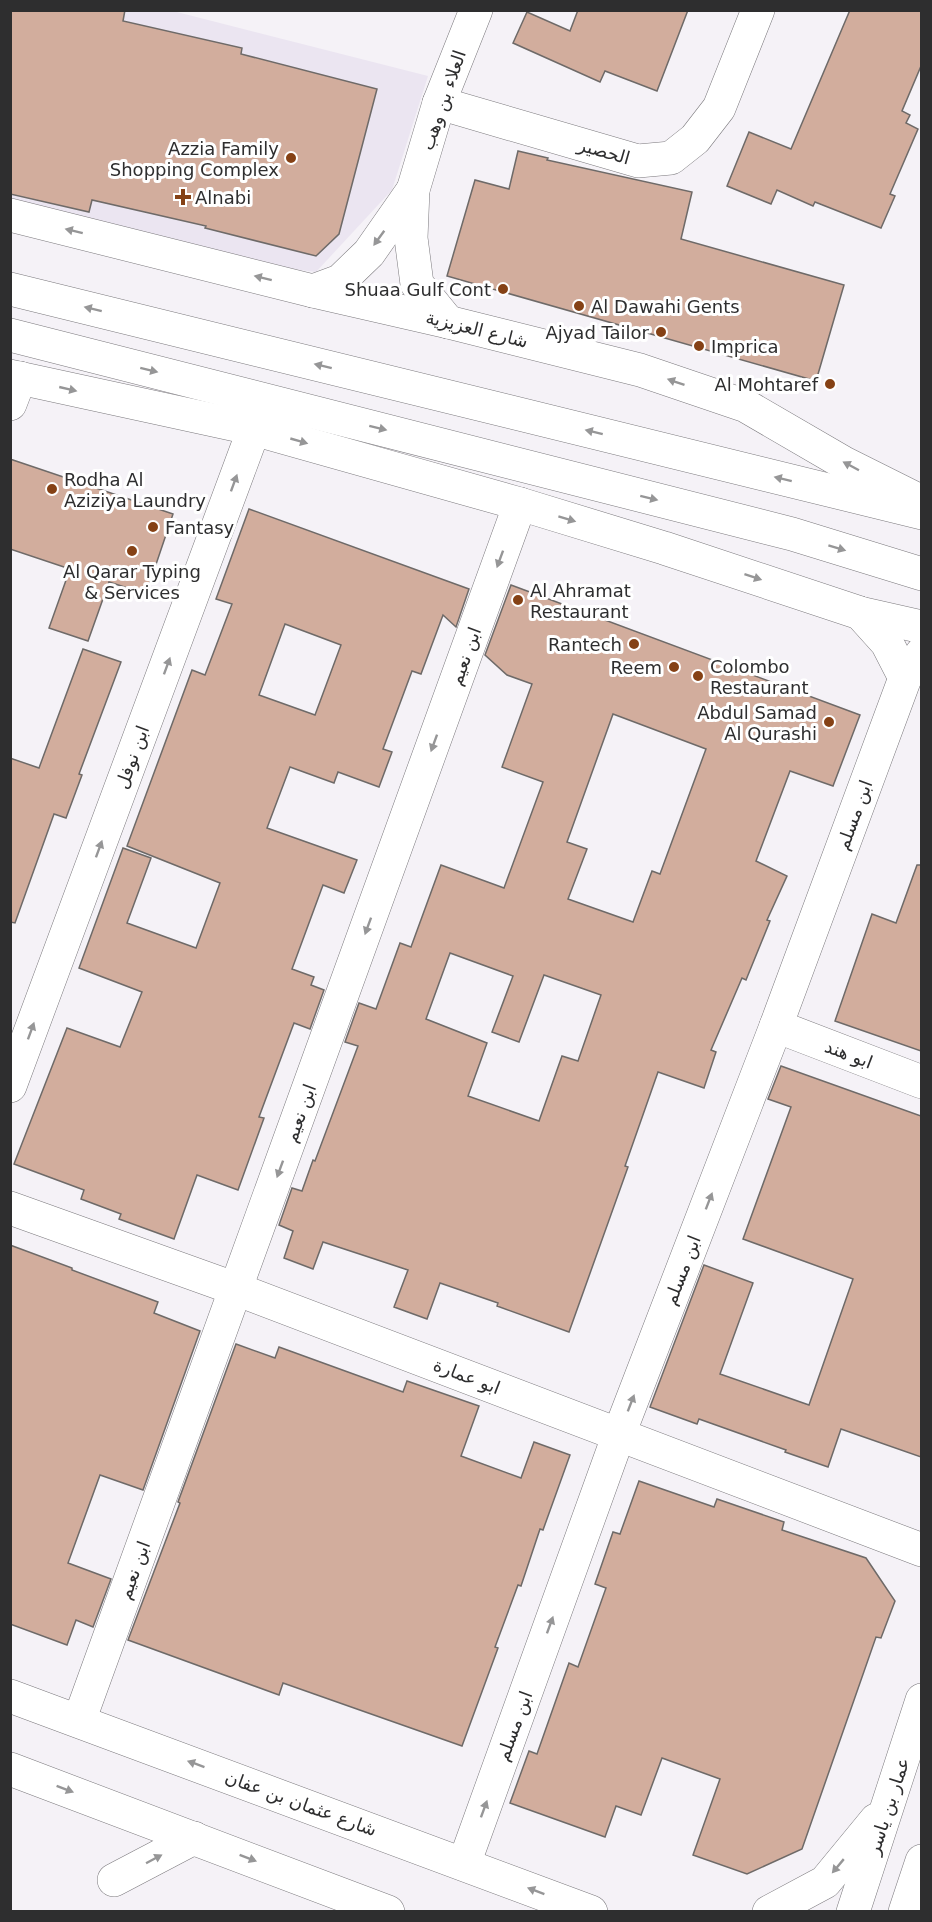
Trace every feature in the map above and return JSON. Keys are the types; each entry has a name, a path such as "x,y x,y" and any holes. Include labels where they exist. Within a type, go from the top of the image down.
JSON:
{"street":[{"name":"العلاء بن وهب","path":"448,322 417,284 411,238 413,190 439,103 476,10"},
{"name":"الحصير","path":"439,103 638,161 671,158 695,139 719,108 758,10"},
{"name":"العلاء بن وهب","path":"314,291 340,281 362,260 413,190"},
{"name":"شارع العزيزية","path":"10,215 640,370 746,406 844,463 921,502"},
{"path":"10,289 921,513"},
{"path":"10,334 792,534 921,574"},
{"path":"14,386 255,429 520,504 664,548 860,613 921,627"},
{"name":"ابن نوفل","path":"10,1086 255,429"},
{"name":"ابن نعيم","path":"80,1721 520,504"},
{"name":"ابن مسلم","path":"464,1864 619,1434 913,665 887,643 860,613"},
{"name":"ابو هند","path":"776,1026 921,1082"},
{"name":"ابو عمارة","path":"10,1208 236,1289 921,1550"},
{"name":"شارع عثمان بن عفان","path":"10,1696 591,1911"},
{"name":"عمار بن ياسر","path":"853,1911 921,1700"},
{"path":"10,1769 388,1911"},
{"path":"769,1911 825,1882 889,1805"},
{"path":"114,1880 194,1838"}],"shaded area":[{"path":"10,11 173,11 428,76 392,190 316,272 264,265 11,199"}],"building":[{"path":"10,10 125,10 123,21 242,48 241,54 377,89 339,234 316,256 205,228 206,226 92,200 89,212 10,194"},
{"path":"578,10 688,10 657,91 605,71 600,82 513,43 527,12 570,31"},
{"path":"850,10 921,10 921,66 902,111 910,115 906,123 918,129 890,194 895,196 881,228 815,202 813,206 777,190 771,204 727,186 749,132 791,149"},
{"path":"518,151 548,158 547,160 692,192 681,239 844,285 816,381 447,276 475,180 509,189"},
{"path":"10,459 173,514 146,594 109,582 88,641 49,628 70,569 10,549"},
{"path":"249,509 469,589 456,627 443,615 421,674 412,671 383,749 392,752 379,787 338,772 334,783 290,767 267,828 357,860 344,893 323,885 292,969 314,977 311,985 324,990 310,1029 294,1023 259,1117 264,1118 238,1190 197,1175 174,1239 119,1219 121,1214 81,1199 84,1190 14,1164 67,1028 120,1047 142,992 79,968 123,848 151,858 127,923 196,948 220,883 127,846 192,670 205,675 232,604 216,599","holes":["285,624 341,645 315,715 259,695"]},
{"path":"511,585 860,715 833,786 790,771 756,861 787,876 767,920 770,921 746,980 742,978 711,1050 716,1052 704,1088 658,1072 625,1166 628,1167 569,1332 497,1306 498,1303 440,1283 427,1319 394,1307 408,1270 323,1242 313,1269 284,1258 293,1231 279,1225 292,1188 302,1191 358,1046 345,1042 359,1003 376,1009 400,943 411,947 441,865 504,888 543,782 502,767 532,684 507,675 485,655","holes":["613,714 706,749 660,874 652,871 633,922 568,899 587,849 567,842","450,953 513,976 492,1032 519,1042 544,975 601,995 578,1061 562,1056 539,1121 468,1096 487,1043 426,1019"]},
{"path":"83,649 121,662 79,774 82,775 66,818 54,814 15,923 10,922 10,758 39,768"},
{"path":"917,865 921,865 921,1051 835,1021 872,914 896,923"},
{"path":"781,1066 921,1116 921,1457 841,1429 828,1467 699,1419 697,1424 650,1407 704,1265 753,1283 720,1374 809,1405 853,1279 743,1239 791,1107 768,1099"},
{"path":"10,1245 158,1302 154,1313 200,1331 143,1490 100,1475 68,1563 111,1579 93,1627 76,1620 67,1645 10,1624"},
{"path":"236,1344 275,1358 279,1347 403,1392 407,1381 479,1406 461,1456 521,1478 534,1442 570,1455 543,1530 540,1529 521,1586 518,1585 495,1647 498,1648 462,1746 283,1683 279,1695 128,1640 180,1503 178,1502"},
{"path":"639,1481 714,1507 717,1499 784,1522 782,1530 866,1558 895,1601 881,1638 876,1637 802,1849 747,1874 693,1855 720,1779 662,1758 641,1815 616,1806 605,1837 510,1803 529,1751 537,1754 569,1663 578,1667 606,1588 595,1584 613,1532 620,1534"}],"place":[{"name":"Azzia Family Shopping Complex","path":"291,158"},
{"name":"Alnabi","path":"183,197"},
{"name":"Shuaa Gulf Cont","path":"503,289"},
{"name":"Al Dawahi Gents","path":"579,306"},
{"name":"Ajyad Tailor","path":"661,332"},
{"name":"Imprica","path":"699,346"},
{"name":"Al Mohtaref","path":"830,384"},
{"name":"Rodha Al Aziziya Laundry","path":"52,489"},
{"name":"Fantasy","path":"153,527"},
{"name":"Al Qarar Typing & Services","path":"132,551"},
{"name":"Al Ahramat Restaurant","path":"518,600"},
{"name":"Rantech","path":"634,644"},
{"name":"Reem","path":"674,667"},
{"name":"Colombo Restaurant","path":"698,676"},
{"name":"Abdul Samad Al Qurashi","path":"829,722"}]}
